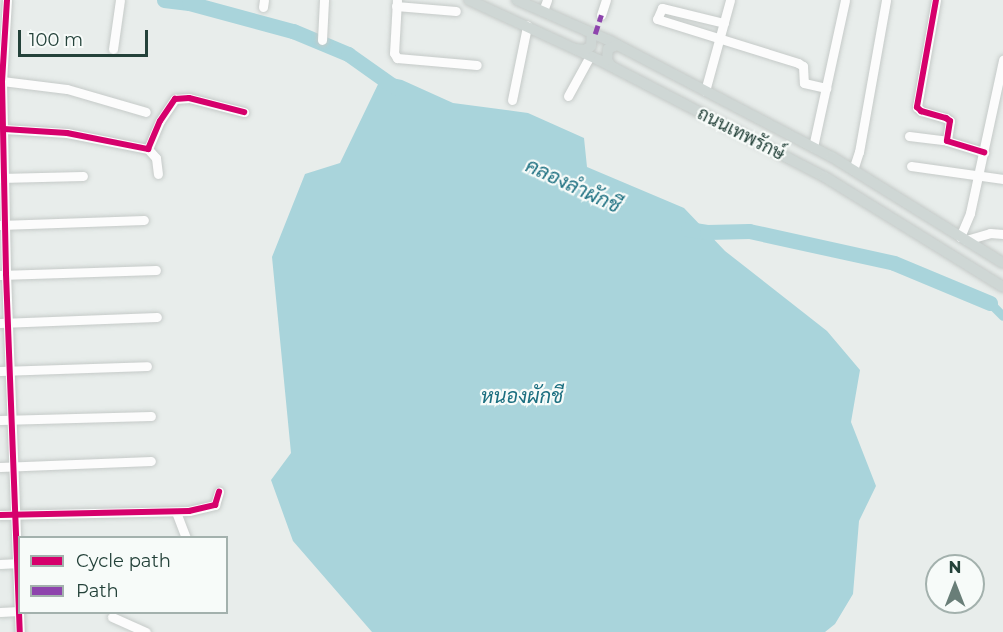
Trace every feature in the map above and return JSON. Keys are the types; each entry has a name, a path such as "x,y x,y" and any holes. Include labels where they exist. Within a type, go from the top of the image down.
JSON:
{"main road":[{"name":"ถนนเทพรักษ์","path":"469,0 611,66 825,177 1003,287"},
{"name":"ถนนเทพรักษ์","path":"518,0 617,45 813,147 1003,263"},
{"path":"576,49 585,50 591,46 594,41 592,33"},
{"path":"611,66 607,60 608,49 617,45"}],"street":[{"path":"0,564 18,563 11,420 4,371 2,81 7,0"},
{"path":"113,49 120,0"},
{"path":"322,40 324,0"},
{"path":"543,11 547,0"},
{"path":"601,15 606,0"},
{"path":"705,91 730,0"},
{"path":"813,147 845,0"},
{"path":"853,170 859,152 886,0"},
{"path":"936,0 917,107 921,111 950,121 947,141"},
{"path":"456,11 397,3 394,53 397,58 477,64"},
{"path":"724,23 662,8 658,18 659,21 801,64 804,68 804,83 826,88"},
{"path":"513,100 527,26"},
{"path":"568,96 590,56"},
{"path":"1003,60 963,238 990,233 1003,234"},
{"path":"2,81 68,89 146,112"},
{"path":"148,149 160,121 175,99 189,98 244,112"},
{"path":"4,129 67,133 148,149 156,158 158,174"},
{"path":"909,136 947,141 984,152"},
{"path":"911,166 1003,179"},
{"path":"2,178 82,176"},
{"path":"3,225 144,220"},
{"path":"3,275 156,270"},
{"path":"4,323 157,317"},
{"path":"4,371 147,366"},
{"path":"0,420 151,416"},
{"path":"0,467 151,461"},
{"path":"0,515 176,512 211,508 217,503 219,492"},
{"path":"176,512 186,536"},
{"path":"0,612 18,611"},
{"path":"19,614 20,632"},
{"path":"112,617 146,632"}],"water":[{"name":"หนองผักชี","path":"382,76 402,80 453,103 528,113 584,138 587,167 684,208 725,251 827,331 860,370 851,422 876,486 859,521 853,594 835,624 825,632 372,632 293,541 271,480 291,453 272,257 305,174 340,163"}],"waterway":[{"name":"คลองลำผักชี","path":"164,0 189,3 293,31 348,54 396,88"},
{"name":"คลองลำผักชี","path":"688,229 707,232 749,231 894,263 990,303"},
{"name":"คลองลำผักชี","path":"990,303 1003,316"}],"marked path":[{"path":"595,34 601,15"}],"cycle path":[{"path":"7,0 2,81 6,274 18,581"},
{"path":"936,0 917,107 921,111 950,121 947,141 984,152"},
{"path":"4,129 67,133 148,149 160,121 175,99 189,98 244,112"},
{"path":"0,515 189,511 215,505 219,492"},
{"path":"19,614 20,632"}]}
